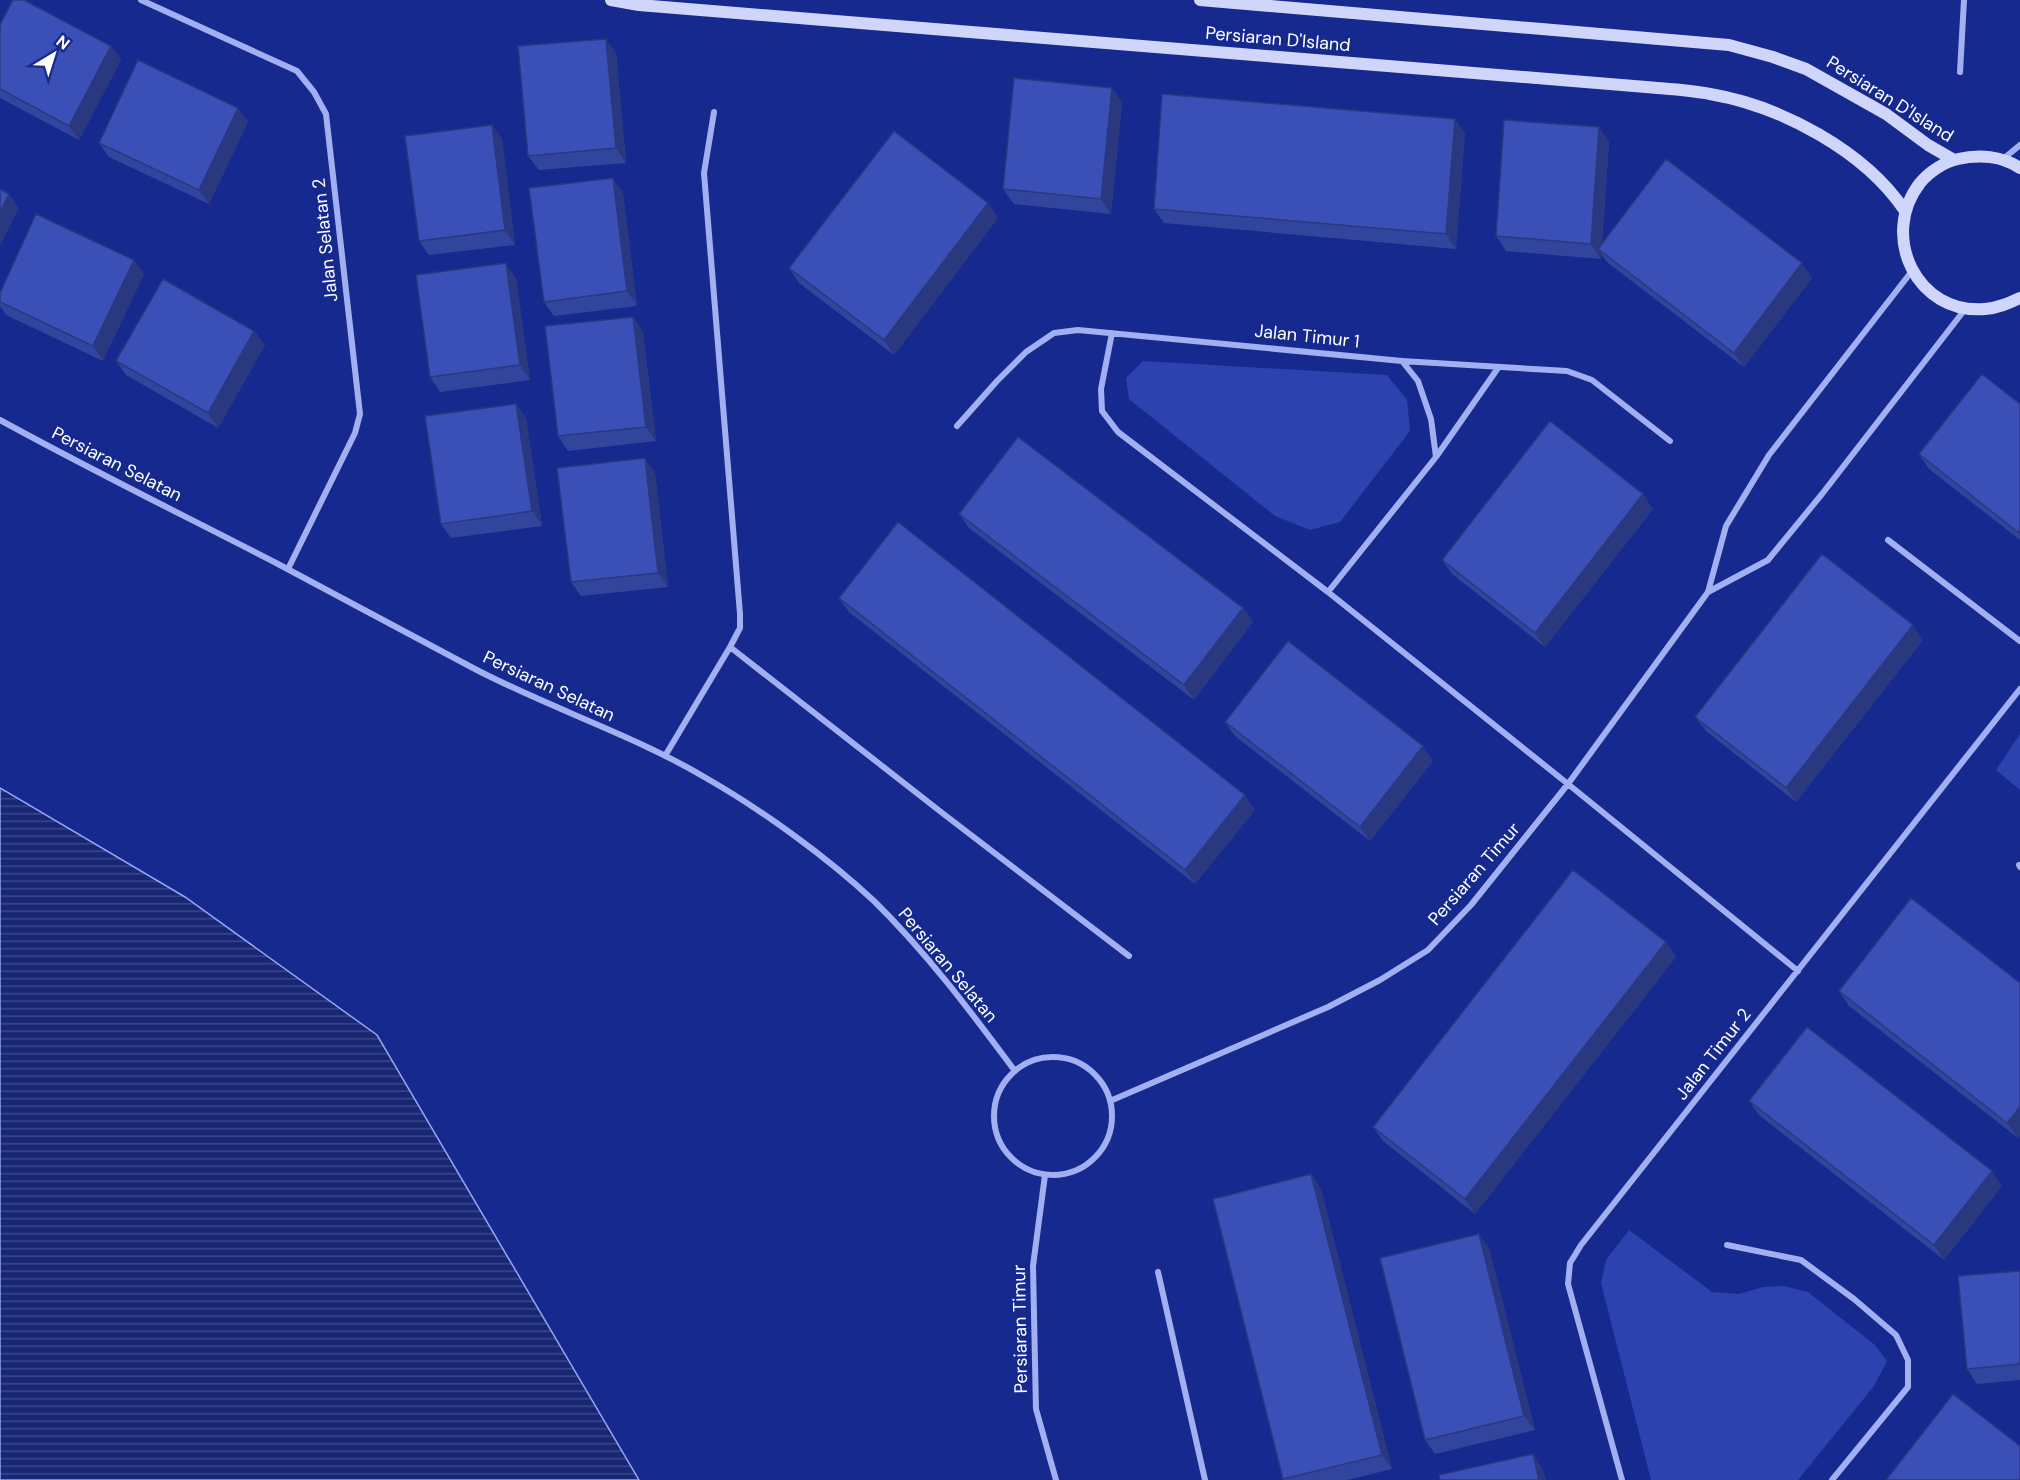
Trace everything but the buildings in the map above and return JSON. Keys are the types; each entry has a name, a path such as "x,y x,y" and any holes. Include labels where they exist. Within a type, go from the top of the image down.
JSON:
{"street":[{"name":"Jalan Selatan 2","path":"141,0 297,71 314,92 326,114 360,414 355,433 288,569"},
{"name":"Persiaran D'Island","path":"611,0 651,6 1712,94 1752,105 1814,131 1853,157 1892,191 1905,211"},
{"name":"Persiaran D'Island","path":"1200,0 1729,45 1773,57 1815,74 1886,114 1928,145 1954,160"},
{"path":"1960,72 1964,0"},
{"path":"665,756 740,628 705,173 714,112"},
{"path":"2003,160 2020,145"},
{"path":"2020,168 2003,160 1986,156 1970,156 1937,168 1923,179 1912,194 1905,211 1902,231 1905,252 1912,271 1936,296 1966,308 1985,309 2004,306 2020,297"},
{"path":"1708,591 1726,526 1769,455 1912,271"},
{"path":"1708,591 1768,560 1966,308"},
{"name":"Jalan Timur 1","path":"957,426 1026,352 1054,333 1078,330 1402,361 1567,371 1592,380 1670,441"},
{"path":"1112,333 1101,389 1102,411 1118,432 1328,592 1797,971"},
{"path":"1402,361 1418,381 1431,419 1436,458"},
{"path":"1328,592 1436,458 1498,368"},
{"name":"Persiaran Selatan","path":"0,420 477,670 665,756 706,778 837,868 873,901 958,995 1015,1071"},
{"path":"1888,540 2020,641"},
{"name":"Persiaran Timur","path":"1110,1101 1328,1007 1380,980 1428,950 1471,905 1568,784 1708,591"},
{"path":"730,647 1129,956"},
{"name":"Jalan Timur 2","path":"1622,1480 1568,1284 1570,1263 1581,1245 2020,689"},
{"path":"1051,1057 1070,1059 1088,1069 1102,1083 1110,1101 1112,1120 1109,1139 1098,1156 1083,1168 1064,1175 1045,1175 1026,1169 1011,1157 1000,1141 994,1123 996,1104 1002,1086 1015,1071 1032,1061 1041,1059 1051,1057"},
{"name":"Persiaran Timur","path":"1045,1175 1033,1266 1036,1409 1056,1480"},
{"path":"1727,1245 1802,1260 1854,1299 1896,1335 1908,1360 1908,1388 1832,1480"},
{"path":"1158,1272 1205,1480"}],"shaded area":[{"path":"1143,361 1387,375 1407,400 1410,431 1340,522 1310,530 1275,516 1129,399 1126,378"},
{"path":"2020,734 2020,790 1996,770"},
{"path":"0,788 185,897 377,1035 639,1480 0,1480"},
{"path":"1629,1230 1712,1292 1739,1294 1763,1287 1784,1286 1808,1292 1875,1345 1887,1361 1874,1386 1798,1480 1651,1480 1601,1283 1606,1260"}]}
